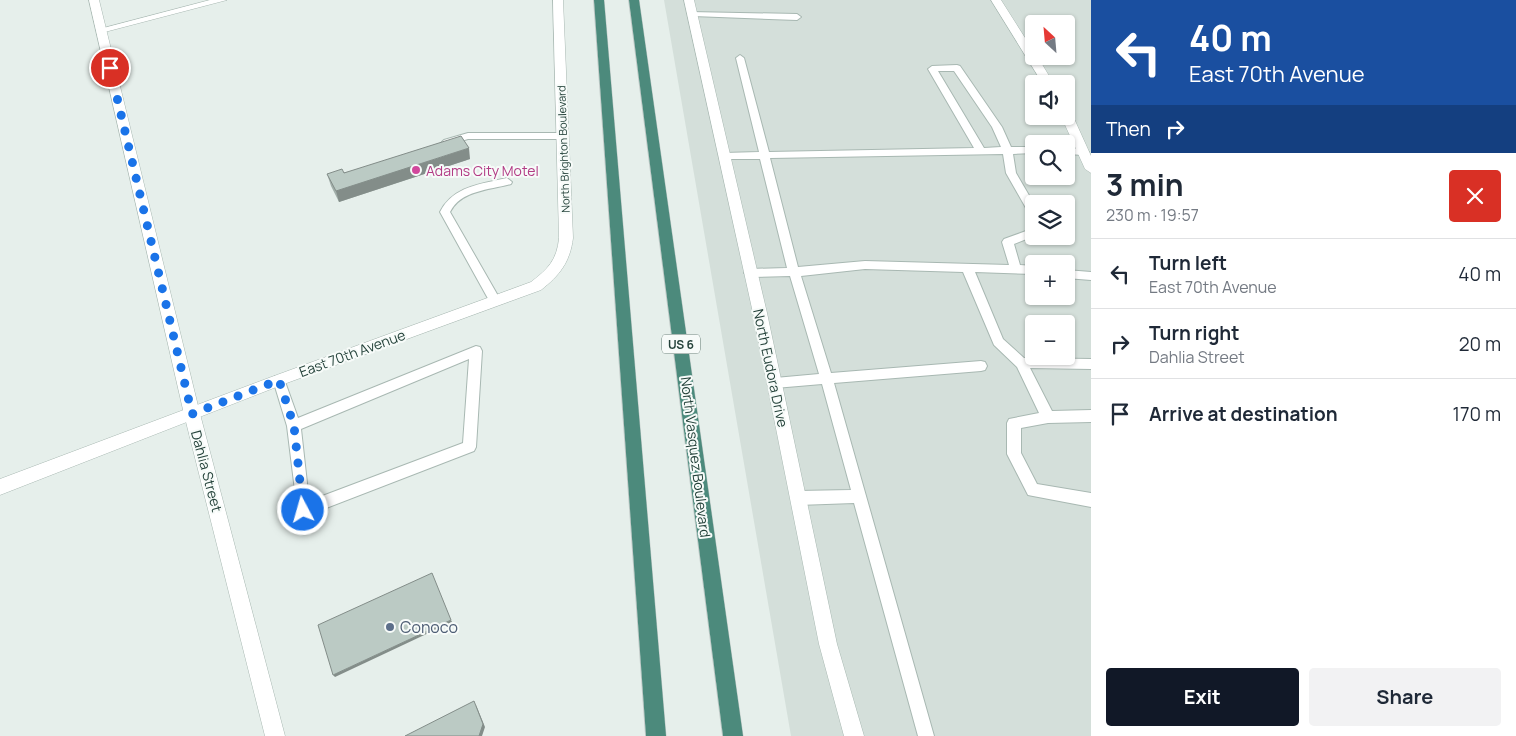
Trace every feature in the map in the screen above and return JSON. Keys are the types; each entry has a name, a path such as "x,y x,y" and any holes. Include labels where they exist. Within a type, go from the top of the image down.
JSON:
{"highway":[{"path":"599,0 656,736"},
{"name":"North Vasquez Boulevard","path":"634,0 733,736"}],"street":[{"name":"Dahlia Street","path":"94,0 192,414 275,736"},
{"path":"101,30 222,0"},
{"name":"North Brighton Boulevard","path":"536,286 551,275 564,255 563,136 558,0"},
{"path":"996,0 1043,75"},
{"name":"North Eudora Drive","path":"691,7 775,383 828,644 854,736"},
{"path":"1071,125 1091,169"},
{"name":"East 70th Avenue","path":"0,487 279,380 536,286"}],"lane":[{"path":"691,7 797,17"},
{"path":"740,58 794,272 827,380 926,736"},
{"path":"980,150 932,69 957,68 997,127 1007,150 1011,172 1025,196"},
{"path":"432,147 468,136 563,136"},
{"path":"724,156 1025,150"},
{"path":"1075,152 1084,152"},
{"path":"495,301 444,212 447,204 455,197 507,182"},
{"path":"1016,268 1008,242 1025,235"},
{"path":"750,273 794,272 865,265 1025,269"},
{"path":"967,267 998,342 1021,363 1048,417"},
{"path":"1075,275 1091,276"},
{"path":"279,380 294,426 303,510 469,447 476,351 294,426"},
{"path":"1021,363 1091,364"},
{"path":"775,383 982,366"},
{"path":"1091,416 1048,417 1014,423 1014,454 1033,490 1091,500"},
{"path":"798,498 858,496"}],"shaded area":[{"path":"664,0 1091,0 1091,736 791,736"}],"building":[{"path":"461,136 469,148 336,191 327,174 342,169 344,173"},
{"path":"432,573 451,620 333,675 318,625"},
{"path":"474,701 483,724 479,736 405,736"}],"place":[{"name":"Adams City Motel","path":"416,170"},
{"name":"Conoco","path":"390,627"}],"route":[{"path":"110,68 192,414 279,380 294,426 303,510"}]}
